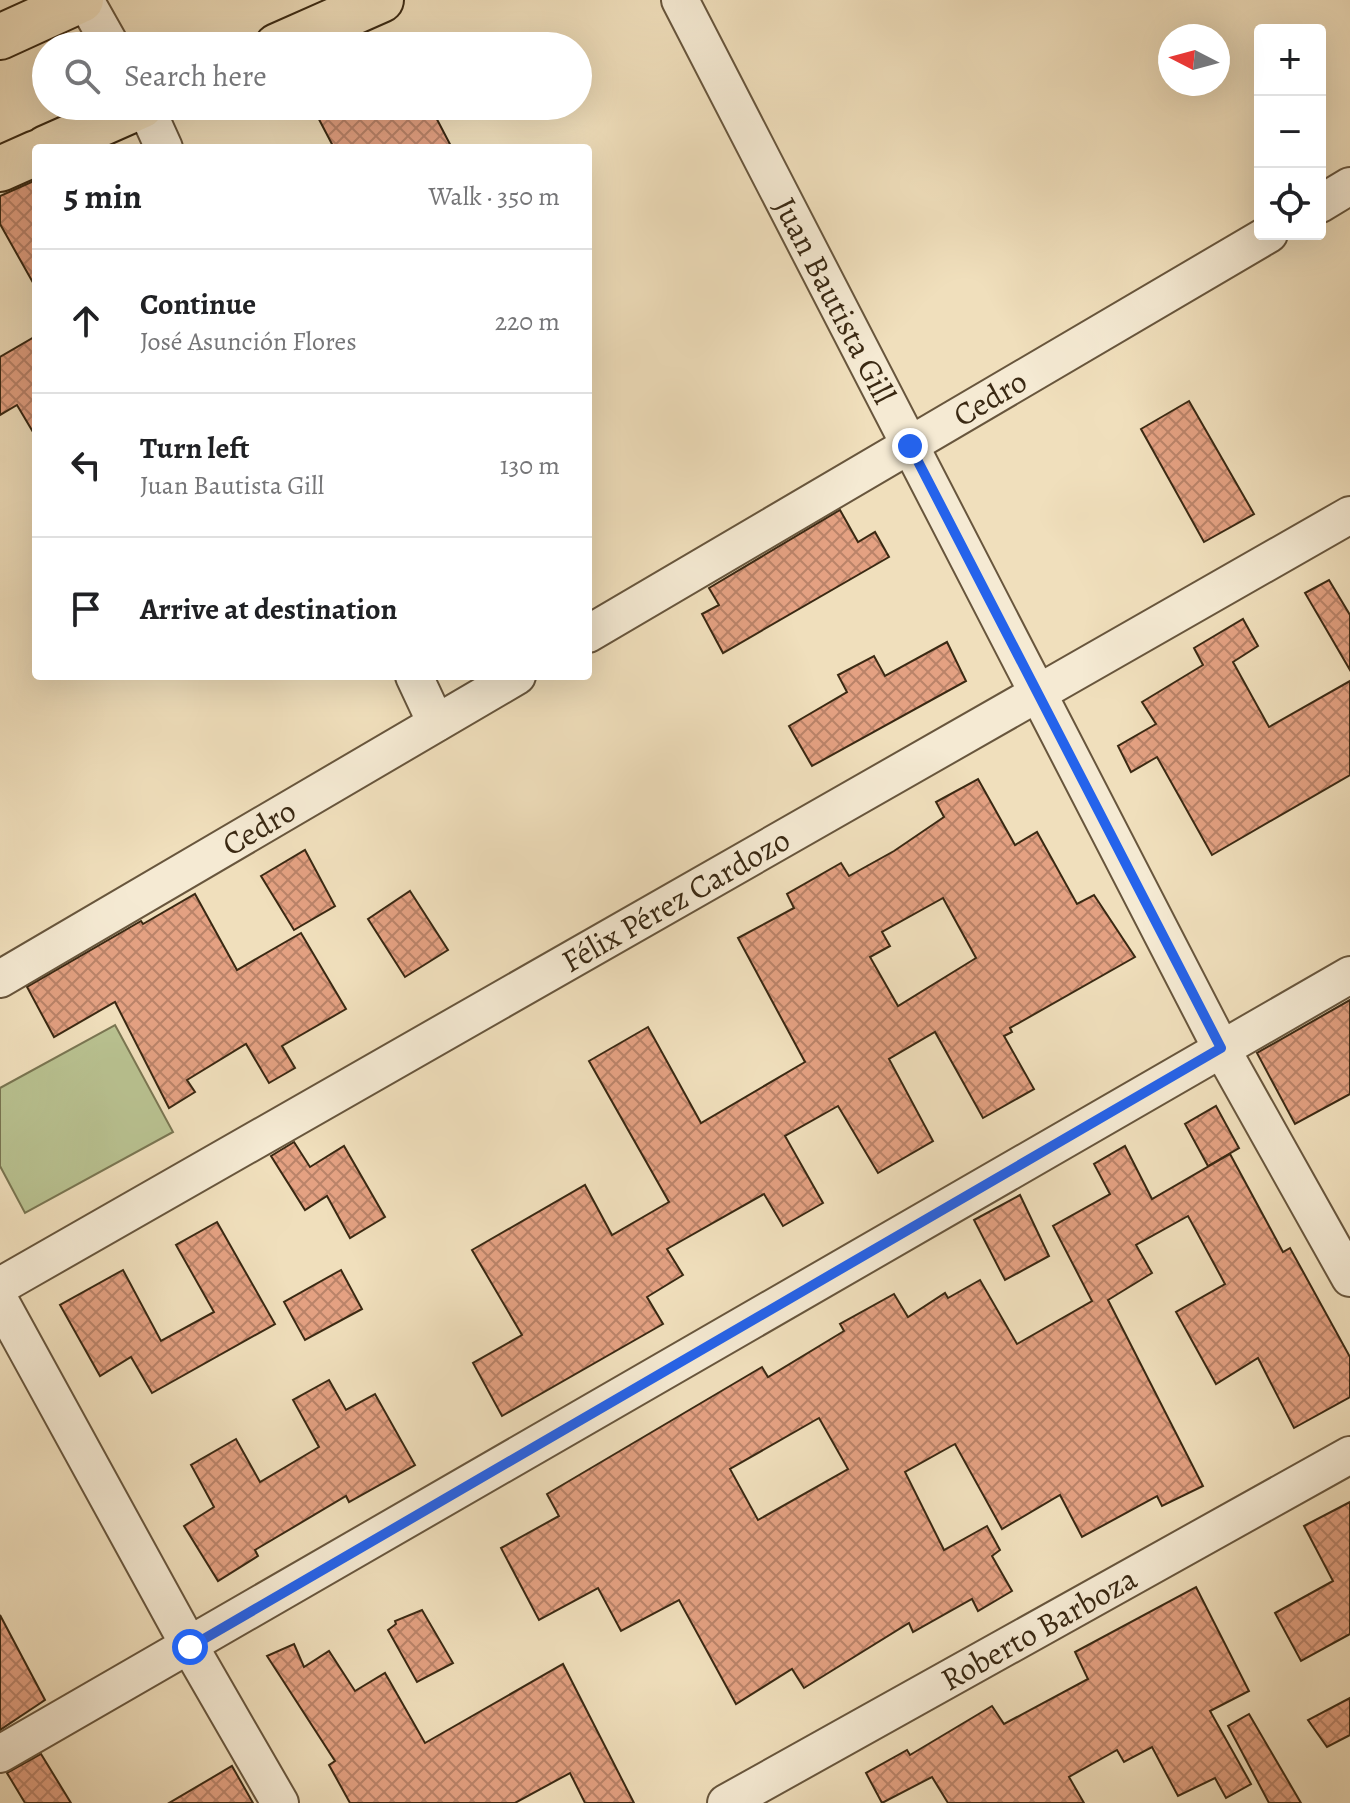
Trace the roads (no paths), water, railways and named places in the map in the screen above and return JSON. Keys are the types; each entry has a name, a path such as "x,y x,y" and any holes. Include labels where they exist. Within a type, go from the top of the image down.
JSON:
{"main road":[{"path":"0,37 83,0"},
{"path":"309,32 381,0"},
{"path":"55,144 111,120"},
{"path":"0,169 32,155"}],"street":[{"path":"83,0 102,32"},
{"name":"Juan Bautista Gill","path":"680,0 1221,1048 1350,1278"},
{"path":"150,120 162,144"},
{"path":"1326,200 1350,186"},
{"name":"Cedro","path":"592,632 1259,240"},
{"name":"Félix Pérez Cardozo","path":"0,1286 1350,515"},
{"path":"416,680 436,723"},
{"name":"Cedro","path":"0,979 510,680"},
{"path":"0,1754 1350,975"},
{"path":"0,1301 190,1647 280,1803"},
{"name":"Roberto Barboza","path":"726,1803 1350,1455"}]}
